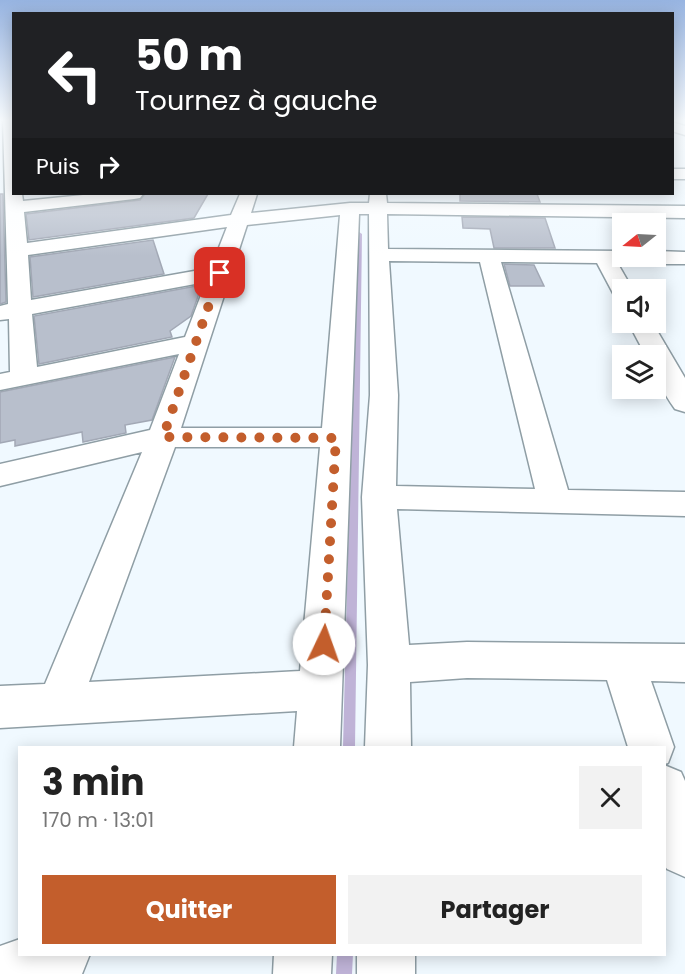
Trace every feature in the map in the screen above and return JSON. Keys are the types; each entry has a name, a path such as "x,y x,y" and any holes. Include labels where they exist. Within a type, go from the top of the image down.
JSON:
{"street":[{"path":"94,195 14,197 17,250 10,311 12,379 196,343"},
{"path":"17,250 244,207 369,203 531,202 685,212"},
{"path":"369,203 378,255 384,395 379,497 389,664 388,746"},
{"path":"317,746 336,438 369,203"},
{"path":"60,702 163,437 244,207"},
{"path":"378,255 685,258"},
{"path":"489,256 555,502"},
{"path":"604,257 616,279"},
{"path":"10,311 220,273"},
{"path":"646,333 685,403"},
{"path":"0,475 163,437 336,438"},
{"path":"379,497 685,504"},
{"path":"389,664 467,660 685,663"},
{"path":"623,662 651,746"},
{"path":"0,707 60,702 321,690"},
{"path":"666,795 685,851"},
{"path":"4,974 55,956"},
{"path":"302,974 303,956"},
{"path":"386,956 386,974"}],"building":[{"path":"0,194 3,194 6,302 0,304"},
{"path":"144,195 207,195 194,218 29,240 26,214 140,200"},
{"path":"460,195 537,195 540,202 460,201"},
{"path":"462,217 545,218 555,248 494,248 490,229 463,228"},
{"path":"153,240 164,274 33,297 30,257"},
{"path":"504,264 534,265 544,286 510,286"},
{"path":"202,285 191,316 170,331 172,337 39,364 34,316"},
{"path":"175,357 152,420 125,425 126,433 83,442 82,432 15,446 15,440 0,443 0,392"}],"waterway":[{"path":"349,746 359,234"},
{"path":"344,974 345,956"}],"route":[{"path":"220,273 163,437 336,438 324,644"}]}
